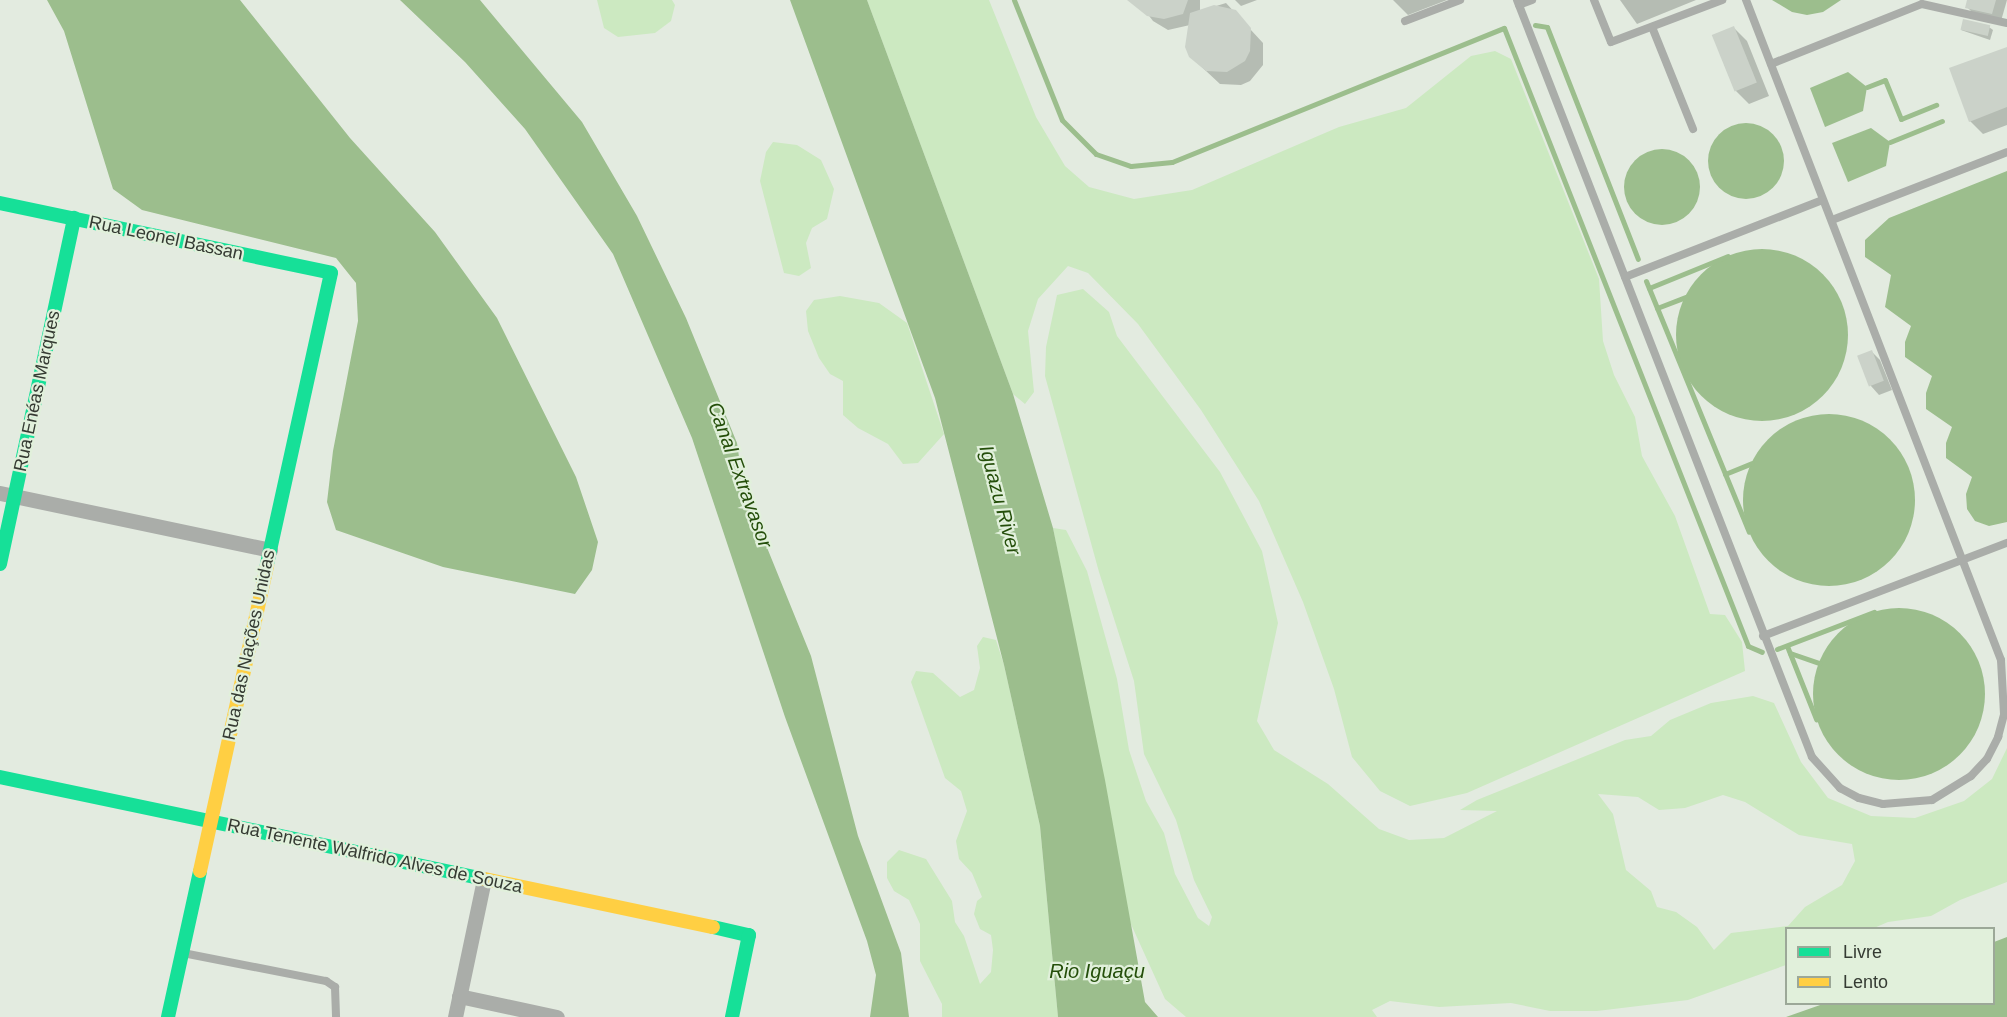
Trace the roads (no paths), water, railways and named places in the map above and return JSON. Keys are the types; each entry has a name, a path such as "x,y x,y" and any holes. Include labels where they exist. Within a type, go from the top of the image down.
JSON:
{"street":[{"name":"Rua Leonel Bassan","path":"0,203 331,273"},
{"name":"Rua Enéas Marques","path":"0,564 7,494 74,218"},
{"name":"Rua das Nações Unidas","path":"168,1017 331,273"},
{"path":"7,494 270,550"},
{"name":"Rua Tenente Walfrido Alves de Souza","path":"0,777 749,935 732,1017"},
{"path":"454,1017 484,879"},
{"path":"459,996 557,1017"}],"lane":[{"path":"1405,21 1460,0"},
{"path":"1532,0 1518,3 1812,757 1823,774 1840,788 1883,804 1932,800 1958,786 1987,759 2004,714 2001,660 1746,0"},
{"path":"1594,0 1611,42 1722,0"},
{"path":"1771,64 1922,4 2007,23"},
{"path":"1652,27 1693,129"},
{"path":"1832,220 2007,152"},
{"path":"1625,277 1823,200"},
{"path":"1763,636 2007,543"},
{"path":"182,953 326,981 335,987 338,998 336,1017"}],"water":[{"path":"47,0 240,0 350,138 435,232 497,318 576,477 598,542 592,570 575,594 443,567 336,530 327,502 333,451 358,321 356,283 336,258 142,210 113,189 64,31"},
{"name":"Canal Extravasor","path":"400,0 480,0 582,122 637,216 686,318 737,443 744,491 811,656 858,836 901,953 909,1017 870,1017 876,975 867,941 785,717 692,438 613,254 525,129 465,62"},
{"name":"Rio Iguaçu","path":"790,0 867,0 1013,394 1053,528 1105,780 1145,1002 1158,1017 1058,1017 1040,826 1004,665 935,398"},
{"path":"1772,0 1841,0 1823,12 1807,15 1792,12"},
{"path":"1848,72 1867,87 1863,111 1825,127 1810,88"},
{"path":"1746,123 1760,126 1773,134 1781,147 1784,161 1781,175 1773,188 1760,196 1746,199 1732,196 1719,188 1711,175 1708,161 1711,147 1719,134 1732,126"},
{"path":"1871,128 1890,142 1886,166 1848,182 1832,143"},
{"path":"1662,149 1676,152 1689,160 1697,173 1700,187 1697,201 1689,214 1676,222 1662,225 1648,222 1635,214 1627,201 1624,187 1627,173 1635,160 1648,152"},
{"path":"2007,171 2007,522 1989,526 1975,521 1967,509 1966,494 1972,477 1946,458 1946,443 1952,427 1926,409 1926,393 1932,376 1905,357 1905,342 1911,326 1885,307 1891,275 1865,257 1865,240 1889,218"},
{"path":"1762,249 1795,256 1823,274 1841,302 1848,335 1841,368 1823,396 1795,414 1762,421 1729,414 1701,396 1683,368 1676,335 1683,302 1701,274 1729,256"},
{"path":"1829,414 1862,421 1890,439 1908,467 1915,500 1908,533 1890,561 1862,579 1829,586 1796,579 1768,561 1750,533 1743,500 1750,467 1768,439 1796,421"},
{"path":"1899,608 1932,615 1960,633 1978,661 1985,694 1978,727 1960,755 1932,773 1899,780 1866,773 1838,755 1820,727 1813,694 1820,661 1838,633 1866,615"},
{"path":"2007,937 2007,1017 1786,1017 1820,1005 1995,1005 1995,942"}],"waterway":[{"path":"1014,0 1062,120 1096,154 1131,166 1172,162 1504,28 1748,646 1762,652"},
{"path":"1535,25 1547,27 1638,259"},
{"path":"1867,87 1885,80 1901,119 1936,105"},
{"path":"1890,142 1942,121"},
{"path":"1649,288 1728,256"},
{"path":"1646,281 1749,532"},
{"path":"1657,308 1686,297"},
{"path":"1725,474 1752,463"},
{"path":"1777,649 1874,612"},
{"path":"1787,646 1816,719"},
{"path":"1790,653 1819,663"}],"water label":[{"name":"Iguazu River","path":"1000,500"}]}
